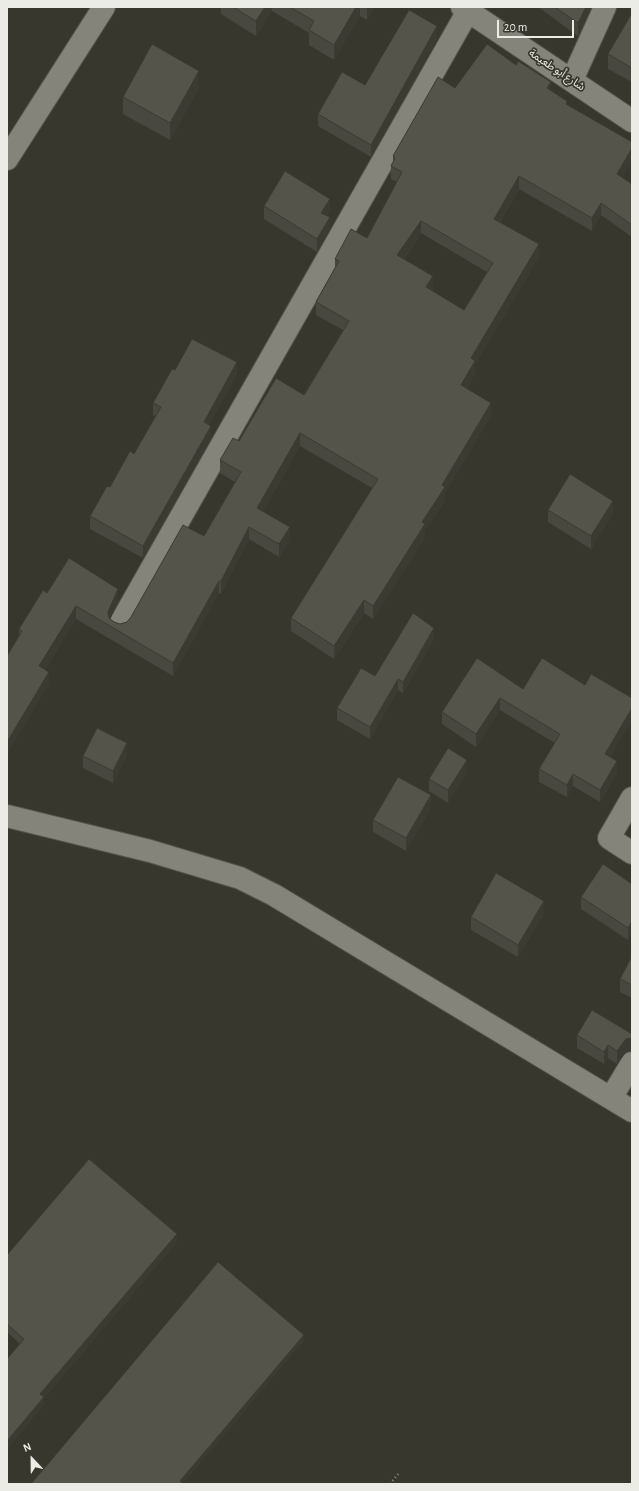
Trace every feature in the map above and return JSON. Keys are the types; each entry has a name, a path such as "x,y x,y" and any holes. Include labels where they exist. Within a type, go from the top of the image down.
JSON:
{"street":[{"path":"7,160 104,7"},
{"path":"572,80 605,7"},
{"path":"120,624 465,9"},
{"name":"شارع أبو طعيمة","path":"465,9 632,121"},
{"path":"632,798 609,838 632,853"},
{"path":"7,816 150,850 240,878 274,895 632,1111"},
{"path":"611,1098 632,1063"}],"path":[{"path":"390,1484 399,1473"}],"building":[{"path":"233,7 265,7 256,21"},
{"path":"290,7 356,7 334,45 309,30 314,21"},
{"path":"555,7 586,7 578,23"},
{"path":"409,10 437,26 371,145 318,114 342,72 365,85"},
{"path":"632,13 632,68 608,54"},
{"path":"152,44 199,71 170,123 123,97"},
{"path":"487,44 516,65 518,61 551,82 547,88 567,101 566,104 632,142 632,148 617,174 632,184 632,225 601,203 592,218 519,176 494,219 539,244 471,358 475,361 461,385 491,403 442,485 445,487 422,522 425,524 373,606 364,600 334,646 291,618 378,479 300,433 257,508 290,527 279,544 249,527 221,581 219,581 173,663 76,606 39,666 49,672 7,742 7,656 22,631 19,629 43,590 47,593 69,558 118,589 108,612 109,618 120,624 127,622 183,525 204,536 241,472 220,460 233,438 239,441 276,378 304,395 349,321 316,302 339,261 335,259 351,229 367,238 402,172 391,166 395,158 393,156 438,77 455,88","holes":["421,221 493,263 464,310 426,287 433,276 397,255"]},
{"path":"285,171 330,199 321,213 330,217 317,239 264,206"},
{"path":"192,339 237,362 204,422 211,426 143,546 90,516 107,486 110,487 130,451 134,454 161,407 153,403 172,369 175,370"},
{"path":"570,474 613,501 591,536 548,510"},
{"path":"413,613 434,628 403,682 398,679 370,727 337,708 361,668 375,676"},
{"path":"477,658 523,689 542,658 585,685 591,674 632,698 632,708 605,754 617,761 600,790 573,774 567,785 539,769 560,734 500,698 476,734 442,712"},
{"path":"97,728 127,743 113,771 83,756"},
{"path":"448,748 467,760 448,790 429,779"},
{"path":"398,777 431,795 406,838 373,820"},
{"path":"603,864 632,884 632,921 628,928 581,897"},
{"path":"496,873 544,901 518,945 471,917"},
{"path":"632,956 632,985 620,979"},
{"path":"592,1010 632,1034 632,1038 626,1039 617,1051 608,1045 604,1052 577,1035"},
{"path":"89,1159 177,1234 40,1394 44,1397 7,1441 7,1359 24,1339 7,1324 7,1255"},
{"path":"218,1262 304,1335 180,1481 182,1482 180,1484 31,1484"}]}
